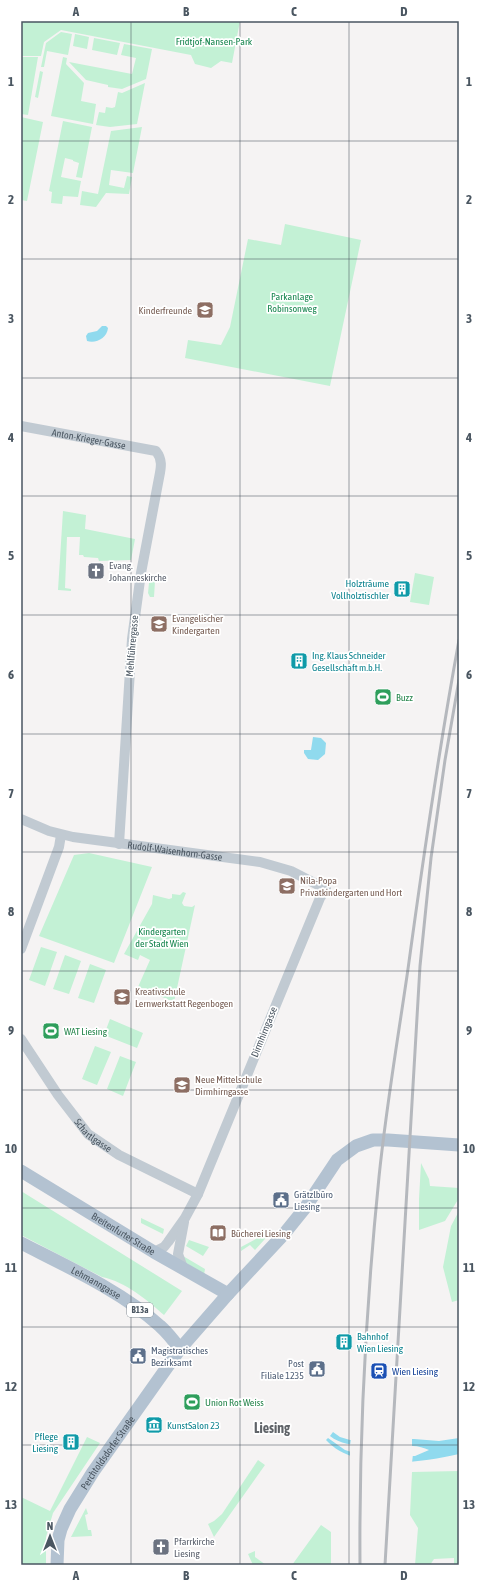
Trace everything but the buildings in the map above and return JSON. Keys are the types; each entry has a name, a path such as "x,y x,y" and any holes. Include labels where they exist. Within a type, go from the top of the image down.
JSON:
{"main road":[{"path":"180,1349 228,1294 284,1234 305,1208 337,1160 356,1146 373,1140 459,1145"},
{"name":"Breitenfurter Straße","path":"21,1171 154,1252 228,1294"},
{"name":"Lehmanngasse","path":"21,1243 91,1279 133,1305 162,1327 180,1349"},
{"name":"Perchtoldsdorfer Straße","path":"58,1565 58,1540 70,1509 93,1472 180,1349"}],"street":[{"name":"Anton-Krieger-Gasse","path":"21,426 156,451"},
{"name":"Mehlführergasse","path":"120,844 132,639 141,573 161,464 160,456 156,451"},
{"name":"Rudolf-Waisenhorn-Gasse","path":"21,819 49,831 61,834 120,844 233,857 260,862 291,871 326,889"},
{"path":"21,949 59,847 61,834"},
{"name":"Dirmhirngasse","path":"185,1218 198,1194 320,898 326,889"},
{"name":"Schartlgasse","path":"21,1039 58,1095 88,1134 119,1155 198,1194"},
{"path":"154,1252 164,1247 185,1218"},
{"path":"183,1268 178,1254 185,1218"}],"green space":[{"name":"Fridtjof-Nansen-Park","path":"21,21 240,21 232,63 221,61 211,68 195,64 191,55 61,30 44,42 41,56 21,56"},
{"path":"61,32 72,34 68,55 47,51 44,67 41,67 46,43"},
{"path":"75,34 89,37 87,49 73,46"},
{"path":"94,38 120,43 117,55 92,50"},
{"path":"124,44 152,49 146,79 122,89 108,87 108,85 86,80 69,62 132,74 136,58 121,55"},
{"path":"21,57 38,57 28,115 21,114"},
{"path":"63,57 67,58 66,64 84,83 81,101 96,104 93,124 51,116"},
{"path":"40,71 43,72 38,98 35,97"},
{"path":"145,83 137,124 110,127 96,125 99,112 105,113 106,107 115,107 118,92 122,93"},
{"path":"21,117 43,122 27,201 21,200"},
{"path":"63,121 92,127 82,178 76,177 79,163 65,158 61,177 81,181 78,197 63,196 62,204 51,203 52,192 49,191"},
{"path":"142,127 133,173 111,170 109,185 124,188 127,176 132,177 129,194 106,193 96,207 80,205 82,191 98,194 111,131"},
{"name":"Parkanlage Robinsonweg","path":"285,224 361,240 330,386 185,358 188,340 221,345 230,327 248,239 281,245"},
{"path":"63,511 86,515 85,529 135,539 131,560 99,561 98,558 84,557 83,555 79,555 80,537 67,537 65,588 71,589 71,591 58,590"},
{"path":"415,573 434,577 429,605 410,602"},
{"path":"155,581 154,597 150,597 148,593 149,583"},
{"path":"89,853 152,867 114,963 39,936 74,855"},
{"name":"Kindergarten der Stadt Wien","path":"183,892 186,893 182,903 184,906 192,907 195,905 174,1002 138,987 150,960 140,955 138,960 124,954 152,904 153,895 169,899 172,898 172,894 180,895"},
{"path":"41,947 57,952 45,986 29,980"},
{"path":"65,955 81,961 69,994 53,989"},
{"path":"90,964 106,970 94,1003 78,998"},
{"path":"110,1019 143,1033 137,1048 104,1035"},
{"path":"95,1046 111,1052 97,1085 82,1079"},
{"path":"120,1056 136,1062 123,1096 107,1089"},
{"path":"421,1163 429,1179 430,1186 459,1188 459,1198 445,1221 419,1230 419,1199"},
{"path":"21,1191 182,1291 164,1315 128,1287 111,1279 102,1277 21,1235"},
{"path":"459,1211 459,1300 452,1302 443,1267 451,1226"},
{"path":"141,1218 164,1229 163,1234 141,1223"},
{"path":"273,1230 255,1250 250,1245 241,1251 241,1247"},
{"path":"189,1240 209,1247 203,1256 186,1246"},
{"path":"183,1256 205,1269 204,1275 185,1262"},
{"path":"87,1437 100,1443 53,1513 46,1537 46,1565 21,1565 21,1497 50,1511"},
{"path":"258,1460 265,1465 214,1537 208,1524 222,1514"},
{"path":"459,1471 459,1565 454,1565 454,1558 434,1559 430,1565 415,1565 418,1528 410,1515 412,1472"},
{"path":"86,1508 88,1514 85,1515 88,1530 91,1530 92,1536 71,1537"},
{"path":"321,1525 331,1532 331,1565 292,1565"},
{"path":"255,1551 255,1557 266,1565 253,1565 248,1554"}],"water":[{"path":"102,326 106,326 108,328 106,335 94,342 87,341 86,336 88,333 97,331"},
{"path":"313,737 321,738 326,743 325,754 318,760 308,759 304,753 304,750 311,750"},
{"path":"333,1432 340,1437 350,1440 414,1439 439,1441 459,1438 459,1454 408,1462 371,1461 354,1457 338,1450 326,1440 328,1438 345,1450 364,1456 415,1456 429,1450 403,1445 370,1446 348,1444 330,1436"}],"pier":[{"path":"351,1438 412,1438 412,1447 353,1447 350,1446"},
{"path":"350,1450 370,1455 413,1454 412,1463 382,1464 363,1462 350,1458"}],"railway":[{"path":"360,1565 364,1371 370,1274 379,1177 425,845 459,640"},
{"path":"385,1565 420,966 431,858 445,760 459,680"}],"place":[{"name":"Kinderfreunde","path":"205,310"},
{"name":"Evang. Johanneskirche","path":"96,571"},
{"name":"Holzträume Vollholztischler","path":"402,589"},
{"name":"Evangelischer Kindergarten","path":"159,624"},
{"name":"Ing. Klaus Schneider Gesellschaft m.b.H.","path":"299,661"},
{"name":"Buzz","path":"383,697"},
{"name":"Nila-Popa Privatkindergarten und Hort","path":"287,886"},
{"name":"Kreativschule Lernwerkstatt Regenbogen","path":"122,997"},
{"name":"WAT Liesing","path":"51,1031"},
{"name":"Neue Mittelschule Dirmhirngasse","path":"182,1085"},
{"name":"Grätzlbüro Liesing","path":"281,1200"},
{"name":"Bücherei Liesing","path":"218,1233"},
{"name":"Bahnhof Wien Liesing","path":"344,1342"},
{"name":"Magistratisches Bezirksamt","path":"138,1356"},
{"name":"Post Filiale 1235","path":"317,1369"},
{"name":"Wien Liesing","path":"379,1371"},
{"name":"Union Rot Weiss","path":"192,1402"},
{"name":"KunstSalon 23","path":"154,1425"},
{"name":"Pflege Liesing","path":"71,1442"},
{"name":"Pfarrkirche Liesing","path":"161,1547"}],"district":[{"name":"Liesing","path":"272,1428"}]}
